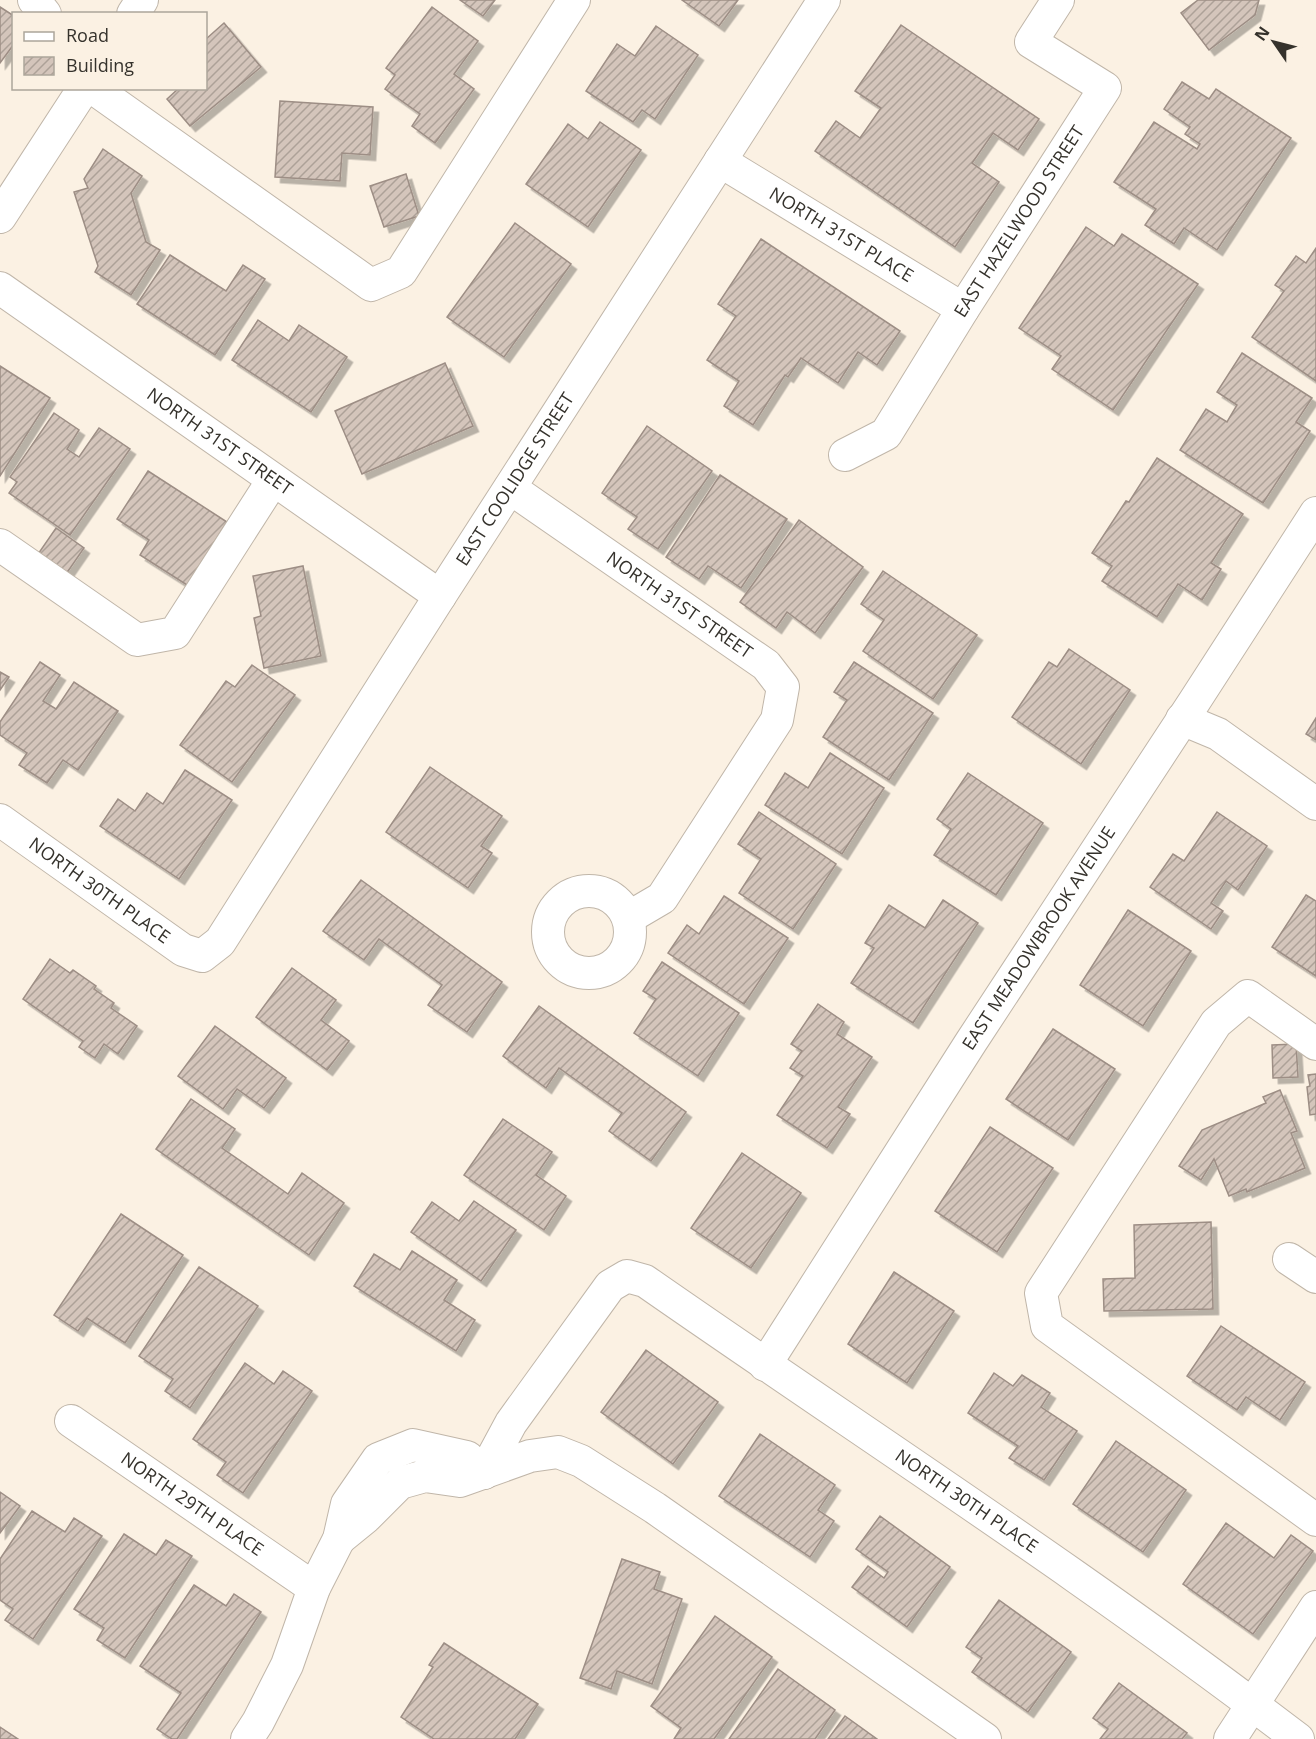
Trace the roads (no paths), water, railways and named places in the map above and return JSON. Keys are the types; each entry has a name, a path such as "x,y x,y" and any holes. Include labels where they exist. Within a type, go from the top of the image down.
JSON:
{"street":[{"path":"34,0 43,12"},
{"path":"96,90 371,285 401,272 574,0"},
{"name":"EAST COOLIDGE STREET","path":"202,956 220,942 824,0"},
{"name":"EAST HAZELWOOD STREET","path":"845,455 886,434 1104,88 1031,42 1059,0"},
{"path":"0,217 83,90"},
{"name":"NORTH 31ST PLACE","path":"720,161 963,309"},
{"name":"NORTH 31ST STREET","path":"0,288 440,596"},
{"path":"0,545 138,640 175,633 273,480"},
{"name":"NORTH 31ST STREET","path":"510,488 766,665 783,687 777,720 662,898 628,918"},
{"name":"EAST MEADOWBROOK AVENUE","path":"765,1365 977,1032 1316,513"},
{"path":"1182,719 1218,734 1316,804"},
{"name":"NORTH 30TH PLACE","path":"0,820 183,950 202,956"},
{"path":"1316,1044 1248,996 1216,1023 1041,1293 1047,1326 1316,1520"},
{"path":"1289,1259 1316,1276"},
{"name":"NORTH 30TH PLACE","path":"484,1473 511,1423 610,1286 627,1275 645,1281 1090,1585 1298,1739"},
{"name":"NORTH 29TH PLACE","path":"71,1421 314,1588"},
{"path":"247,1739 287,1665 314,1588 339,1539 366,1517 400,1483 425,1476 460,1480 530,1456 558,1452 581,1461 664,1515 985,1739"},
{"path":"1230,1739 1316,1607"}]}
